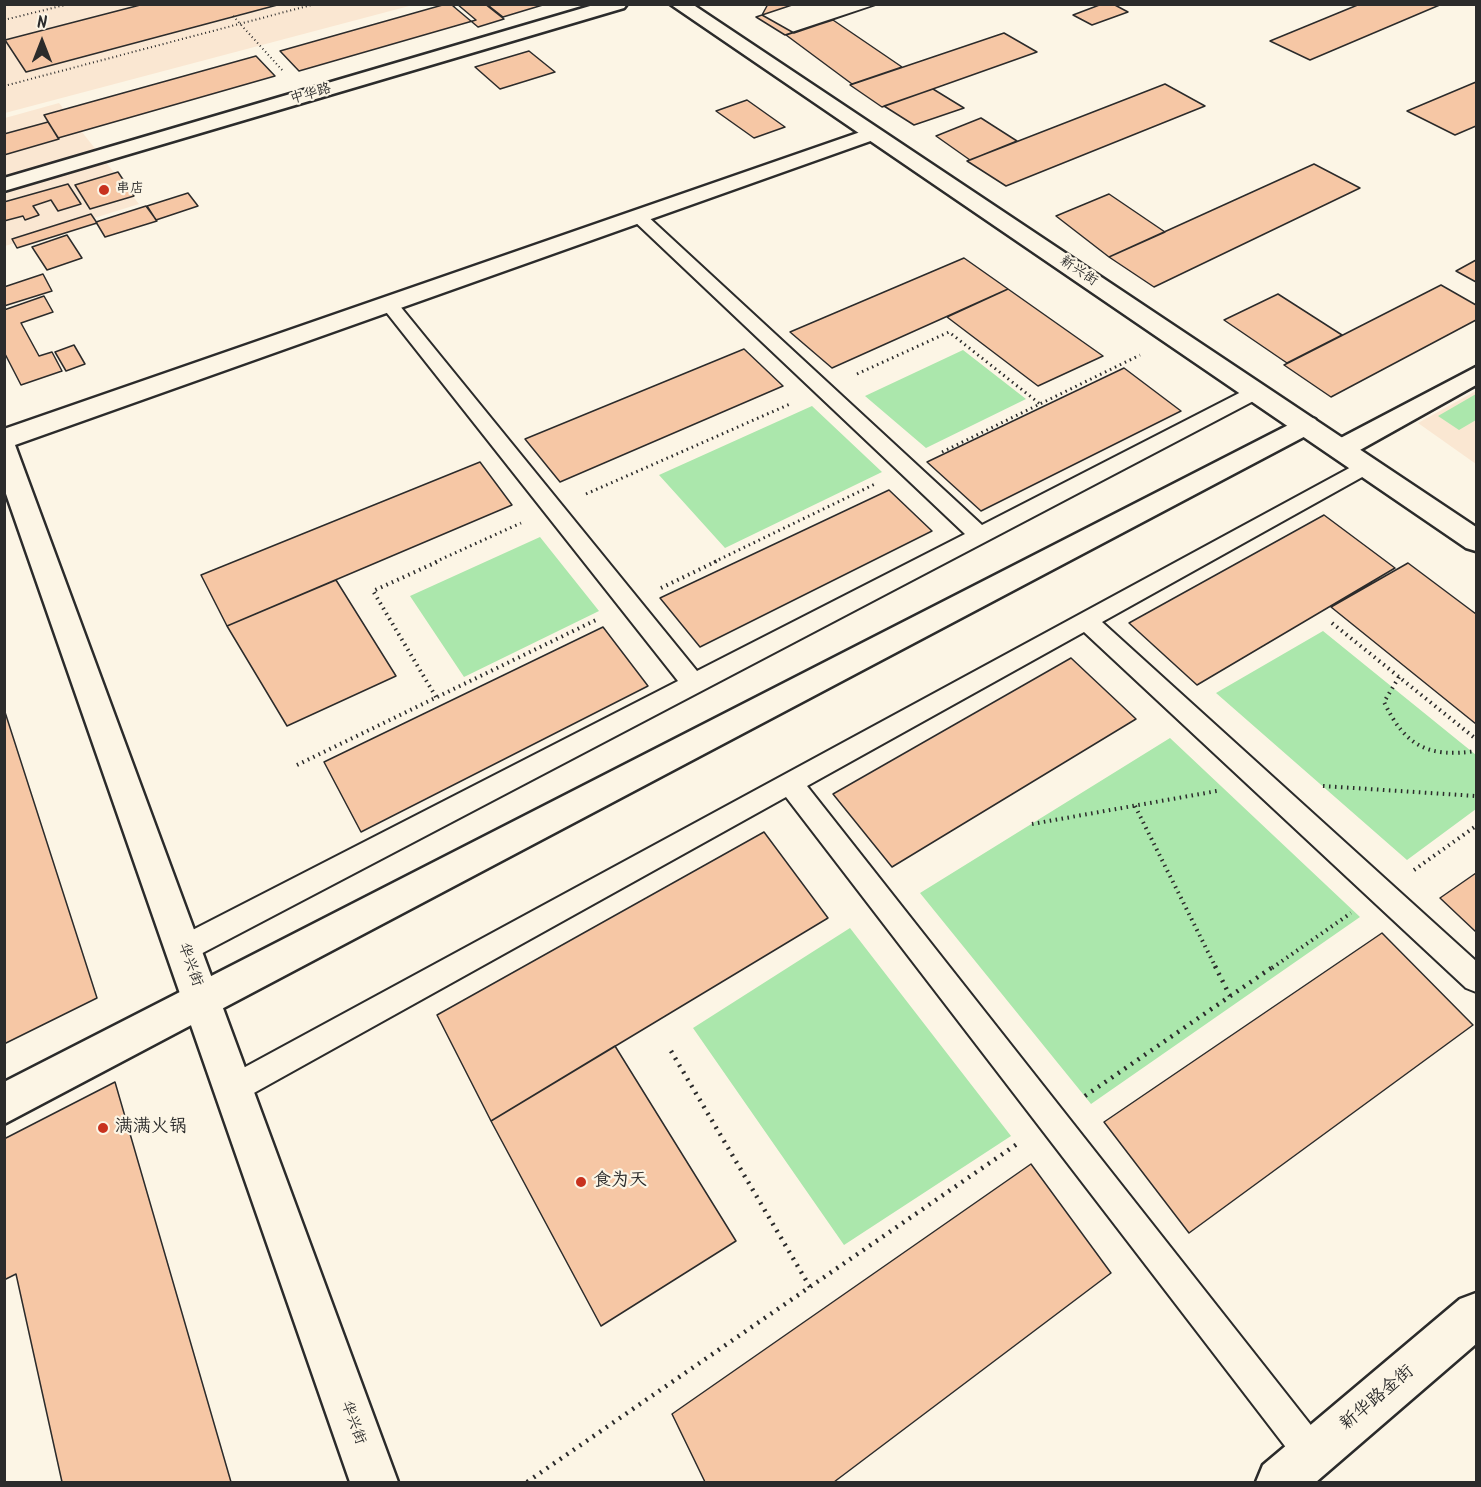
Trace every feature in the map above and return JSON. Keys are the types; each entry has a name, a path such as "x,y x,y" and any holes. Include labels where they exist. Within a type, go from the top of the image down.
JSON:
{"street":[{"name":"中华路","path":"4,185 618,4"},
{"name":"新兴街","path":"679,4 1476,541"},
{"path":"4,439 872,134"},
{"path":"1341,449 1476,375"},
{"path":"4,1104 1306,425"},
{"name":"华兴街","path":"4,448 374,1482"},
{"name":"新华路金街","path":"1297,1468 1476,1316"}],"lane":[{"path":"638,216 979,535"},
{"path":"389,304 694,684"},
{"path":"183,949 1256,392"},
{"path":"233,1089 1366,466"},
{"path":"1086,620 1476,979"},
{"path":"790,783 1053,1119 1297,1468"}],"path":[{"path":"4,20 69,4"},
{"path":"4,86 315,4"},
{"path":"233,16 306,96"},
{"path":"436,697 373,591 949,332 1040,404"},
{"path":"297,765 1176,338"},
{"path":"1332,623 1476,739"},
{"path":"1399,677 1384,702 1394,726 1424,750 1458,754 1476,751"},
{"path":"1135,806 1230,996"},
{"path":"527,1482 1476,826"},
{"path":"670,1051 810,1287"}],"shaded area":[{"path":"5,5 413,5 5,113"},
{"path":"59,103 139,204 5,246 5,118"},
{"path":"1476,391 1476,464 1418,423"}],"green space":[{"path":"963,350 1026,399 926,448 865,396"},
{"path":"1476,394 1476,420 1459,430 1438,416"},
{"path":"812,406 882,472 725,548 659,475"},
{"path":"540,537 599,611 464,677 410,596"},
{"path":"1323,631 1476,755 1476,809 1407,860 1216,693"},
{"path":"1170,738 1360,917 1091,1104 920,893"},
{"path":"850,928 1011,1136 844,1245 693,1028"}],"building":[{"path":"144,4 281,4 26,72 5,40"},
{"path":"446,4 457,4 476,20 299,71 280,51"},
{"path":"485,4 504,19 478,27 453,6"},
{"path":"546,4 503,17 489,6"},
{"path":"768,4 879,4 794,33 762,15"},
{"path":"795,4 879,4 785,35 756,17"},
{"path":"1102,4 1113,4 1128,12 1092,25 1073,15"},
{"path":"1360,4 1442,4 1310,60 1270,41"},
{"path":"833,20 902,67 852,84 786,35"},
{"path":"1004,33 1037,52 882,107 850,85"},
{"path":"529,51 555,72 500,89 475,67"},
{"path":"256,56 275,76 58,138 44,115"},
{"path":"1476,82 1476,126 1455,135 1407,111"},
{"path":"1165,84 1205,106 1006,186 967,161"},
{"path":"933,89 964,108 914,125 884,106"},
{"path":"747,100 785,127 754,138 716,111"},
{"path":"981,118 1017,141 970,160 936,136"},
{"path":"48,122 59,139 4,155 4,134"},
{"path":"1314,164 1360,188 1154,287 1109,257"},
{"name":"串店","path":"118,172 134,196 90,209 75,185"},
{"path":"68,184 81,204 58,211 51,200 33,206 39,215 25,220 23,216 4,221 4,202"},
{"path":"188,193 198,206 156,220 147,206"},
{"path":"1109,194 1165,232 1109,257 1056,216"},
{"path":"146,206 157,221 105,237 96,222"},
{"path":"91,214 97,223 17,248 12,239"},
{"path":"67,235 82,258 47,270 32,247"},
{"path":"964,258 1008,289 832,368 790,332"},
{"path":"1476,260 1476,282 1456,271"},
{"path":"43,274 52,291 4,306 4,287"},
{"path":"1441,285 1476,305 1476,320 1331,397 1284,365"},
{"path":"1008,289 1103,356 1038,386 947,317"},
{"path":"1278,294 1342,335 1287,363 1224,320"},
{"path":"44,296 53,312 21,323 39,356 52,352 62,371 21,385 4,352 4,310"},
{"path":"74,345 85,364 66,371 55,352"},
{"path":"744,349 783,386 560,482 525,439"},
{"path":"1124,368 1181,411 981,511 927,462"},
{"path":"480,462 512,505 227,626 201,575"},
{"path":"889,490 932,531 700,647 660,598"},
{"path":"1324,515 1395,568 1197,685 1129,623"},
{"path":"1408,563 1476,614 1476,724 1331,607"},
{"path":"336,580 396,676 287,726 227,626"},
{"path":"603,627 648,686 361,832 324,762"},
{"path":"1071,658 1136,719 892,867 833,794"},
{"path":"4,709 97,998 4,1044"},
{"path":"764,832 828,918 491,1121 437,1015"},
{"path":"1476,873 1476,932 1440,898"},
{"path":"1382,933 1473,1025 1189,1233 1104,1122"},
{"path":"615,1046 736,1241 601,1326 491,1121"},
{"path":"115,1082 231,1482 62,1482 16,1274 4,1280 4,1139"},
{"path":"1031,1164 1111,1273 834,1482 705,1482 672,1414"}],"place":[{"name":"串店","path":"104,190"},
{"name":"满满火锅","path":"103,1128"},
{"name":"食为天","path":"581,1182"}]}
